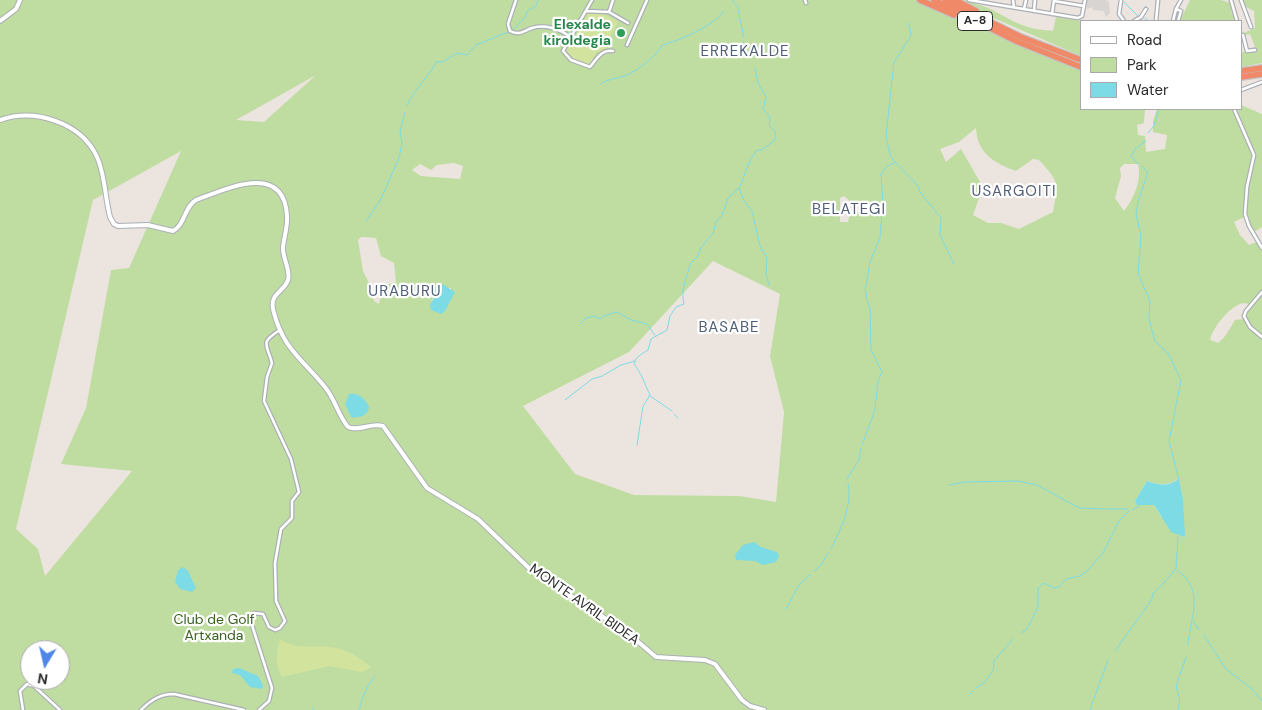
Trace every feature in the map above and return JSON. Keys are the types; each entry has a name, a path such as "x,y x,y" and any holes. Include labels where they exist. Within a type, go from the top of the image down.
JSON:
{"highway":[{"path":"920,0 1019,39"},
{"name":"A-8","path":"934,0 1080,67"},
{"name":"A-8","path":"945,0 1019,39 1080,60"},
{"path":"955,0 1019,39"},
{"path":"1242,71 1262,68"},
{"path":"1242,77 1262,74"}],"street":[{"path":"0,21 13,12 20,0"},
{"path":"516,0 508,24 510,31 522,34 533,28 556,29 570,37"},
{"path":"592,0 563,51 571,60 591,66 597,57 605,51 613,51"},
{"path":"627,45 647,0"},
{"path":"969,0 1078,18 1082,16 1085,0"},
{"path":"1013,0 1014,7"},
{"path":"1024,9 1026,0"},
{"path":"1034,11 1035,0"},
{"path":"1052,14 1054,0 1084,6"},
{"path":"1121,0 1119,14 1123,20"},
{"path":"1156,20 1158,0"},
{"path":"1174,20 1176,9 1181,0"},
{"path":"1231,0 1237,20"},
{"path":"1240,0 1251,28"},
{"path":"609,12 613,1"},
{"path":"1136,20 1141,17 1146,9"},
{"path":"1176,9 1181,11 1178,20"},
{"path":"586,11 609,12 628,23"},
{"path":"1242,32 1248,51 1255,50"},
{"path":"1242,90 1262,82"},
{"path":"1234,110 1254,155 1247,187 1245,214 1249,226 1262,248"},
{"path":"0,120 18,116 45,118 64,124 80,135 98,158 110,218 118,226 148,225 173,231 178,227 189,206 196,200 250,182 264,182 274,188 282,199 287,216 283,253 288,278 272,302 280,330 269,337 266,342 266,351 272,364 267,377 264,399 291,460 299,492 292,500 292,518 281,529 275,563 276,601 285,621 275,630 268,627 263,614 254,613 250,619 272,688 269,701 259,710"},
{"path":"1262,292 1244,316 1250,327 1262,337"},
{"name":"MONTE AVRIL BIDEA","path":"280,330 291,350 325,387 348,427 354,429 375,425 383,426 427,488 478,519 531,570 629,634 656,657 705,660 714,664 742,700 750,706 764,710"},
{"path":"23,710 20,691 23,686 28,684 34,686 60,710"},
{"path":"141,710 154,698 164,694 174,694 244,710"}],"green space":[{"name":"Club de Golf Artxanda","path":"0,0 943,0 999,29 1068,60 1080,62 1080,110 1145,110 1144,123 1137,125 1138,135 1145,136 1146,152 1165,149 1167,135 1153,132 1153,121 1157,110 1242,110 1242,105 1262,114 1262,227 1254,232 1244,217 1234,222 1240,235 1249,245 1256,242 1260,245 1262,243 1262,710 0,710","holes":["316,75 264,122 236,120","976,128 977,137 983,150 988,156 1001,164 1016,171 1033,159 1039,160 1051,174 1056,184 1053,212 1019,229 1001,223 988,223 973,215 983,187 961,149 946,162 940,149 959,142","181,151 129,268 111,270 86,408 61,464 132,471 45,576 38,549 16,529 93,200","454,163 463,166 460,179 421,176 412,170 420,164 431,170 437,165","1124,164 1138,164 1139,170 1136,189 1124,211 1115,198 1121,176 1120,168","844,196 850,201 858,201 863,212 850,213 848,222 840,222 840,198","361,237 376,238 381,256 394,263 396,282 382,286 379,304 374,301 370,285 363,271 358,240","713,261 780,294 770,356 784,412 776,502 739,496 634,495 575,474 523,406 629,352","434,287 451,288 449,303 431,301 434,298","1243,303 1248,304 1243,319 1235,320 1226,335 1218,343 1210,340 1218,323 1233,308","1179,479 1161,517 1154,505 1135,501 1147,481 1167,484"]},
{"path":"961,0 973,1 975,4 988,8 1016,22 1038,29 1053,31 1056,17 1080,21 1080,56 991,17"},
{"path":"1190,0 1221,0 1230,3 1232,14 1236,20 1180,20"},
{"path":"1242,0 1262,0 1262,63 1242,67 1242,53 1255,47 1250,34 1245,35 1244,33 1255,28 1254,11 1246,7"},
{"path":"598,11 618,22 609,38 611,40 602,53 597,51 590,64 574,61 566,52 568,42 587,12"},
{"path":"280,639 297,646 341,649 371,667 362,672 329,666 282,677 277,658"}],"shaded area":[{"path":"1086,0 1106,0 1109,2 1110,13 1106,17 1104,11 1093,10 1092,7 1087,9"}],"water":[{"path":"442,284 455,292 445,311 441,314 431,310 430,305 434,298 434,287"},
{"path":"349,394 358,395 366,401 369,410 365,414 360,417 351,417 345,404"},
{"path":"1179,479 1183,500 1185,537 1171,532 1154,505 1137,505 1135,501 1147,481 1163,484"},
{"path":"754,542 761,547 777,552 779,556 776,562 763,565 755,561 736,560 735,555 743,545"},
{"path":"183,567 188,571 196,588 192,592 180,589 175,582 178,570"},
{"path":"239,668 258,676 263,685 262,689 250,687 240,675 232,673 233,669"}],"waterway":[{"path":"512,31 526,16 527,11 536,6 538,0"},
{"path":"732,0 739,8"},
{"path":"1124,2 1138,16"},
{"path":"738,9 744,38"},
{"path":"601,84 631,73 652,58 662,45 696,32 713,22 724,11"},
{"path":"909,23 911,36 894,62 886,136 890,155 918,186 920,192 941,218 940,235 954,264"},
{"path":"407,105 436,62 443,62 457,53 467,55 476,45 508,32"},
{"path":"743,41 746,52"},
{"path":"637,445 643,406 650,395 634,364 635,361 648,350 651,339 667,330 670,316 676,307 684,304 683,288 690,264 698,256 700,249 713,233 716,222 722,215 728,198 740,187 750,160 757,150 762,150 776,139 775,131 769,126 770,117 763,109 766,97 758,83 755,68"},
{"path":"1148,133 1154,126 1159,110"},
{"path":"366,221 380,201 399,158 402,143 400,132 405,113"},
{"path":"1138,164 1131,156 1135,149 1146,141"},
{"path":"883,207 881,174 887,166 894,163"},
{"path":"1142,166 1147,171 1147,176 1138,201 1136,214 1141,236 1138,274 1150,301 1149,319 1155,341 1168,353 1181,380 1169,441 1179,480"},
{"path":"739,188 744,201 752,211 760,246 767,258 766,274 769,285"},
{"path":"866,286 870,262 880,238 882,211"},
{"path":"865,287 867,299"},
{"path":"862,445 875,410 878,381 882,372 871,350 870,308 867,301"},
{"path":"580,324 586,318 595,316 600,319 617,312 631,320 647,324 655,335"},
{"path":"565,400 592,379 602,376 621,365 635,361"},
{"path":"650,396 672,411"},
{"path":"674,414 678,418"},
{"path":"847,479 859,460 861,448"},
{"path":"949,485 965,482 1018,481 1037,485 1079,508 1105,509"},
{"path":"831,549 842,526 847,509 849,500 848,483"},
{"path":"1132,510 1142,504"},
{"path":"1107,509 1128,509"},
{"path":"1021,633 1027,629 1038,607 1038,588 1044,583 1054,588 1059,587 1066,579 1080,576 1087,571 1103,553 1119,521 1129,511"},
{"path":"1115,651 1152,599 1153,593 1176,568 1178,536"},
{"path":"814,571 821,565 828,553"},
{"path":"1177,570 1187,580 1194,596 1188,645"},
{"path":"786,609 799,585 811,574"},
{"path":"1194,622 1199,630"},
{"path":"1204,635 1226,669 1251,688 1262,701"},
{"path":"976,688 984,683 993,671 994,661 1013,639"},
{"path":"1178,710 1180,701 1176,686 1186,657"},
{"path":"1090,710 1108,660"},
{"path":"359,710 363,696 375,676"},
{"path":"969,695 974,690"}],"place":[{"name":"Elexalde kiroldegia","path":"621,33"}],"district":[{"name":"ERREKALDE","path":"745,52"},
{"name":"USARGOITI","path":"1014,192"},
{"name":"BELATEGI","path":"849,210"},
{"name":"URABURU","path":"405,292"},
{"name":"BASABE","path":"729,328"}]}
